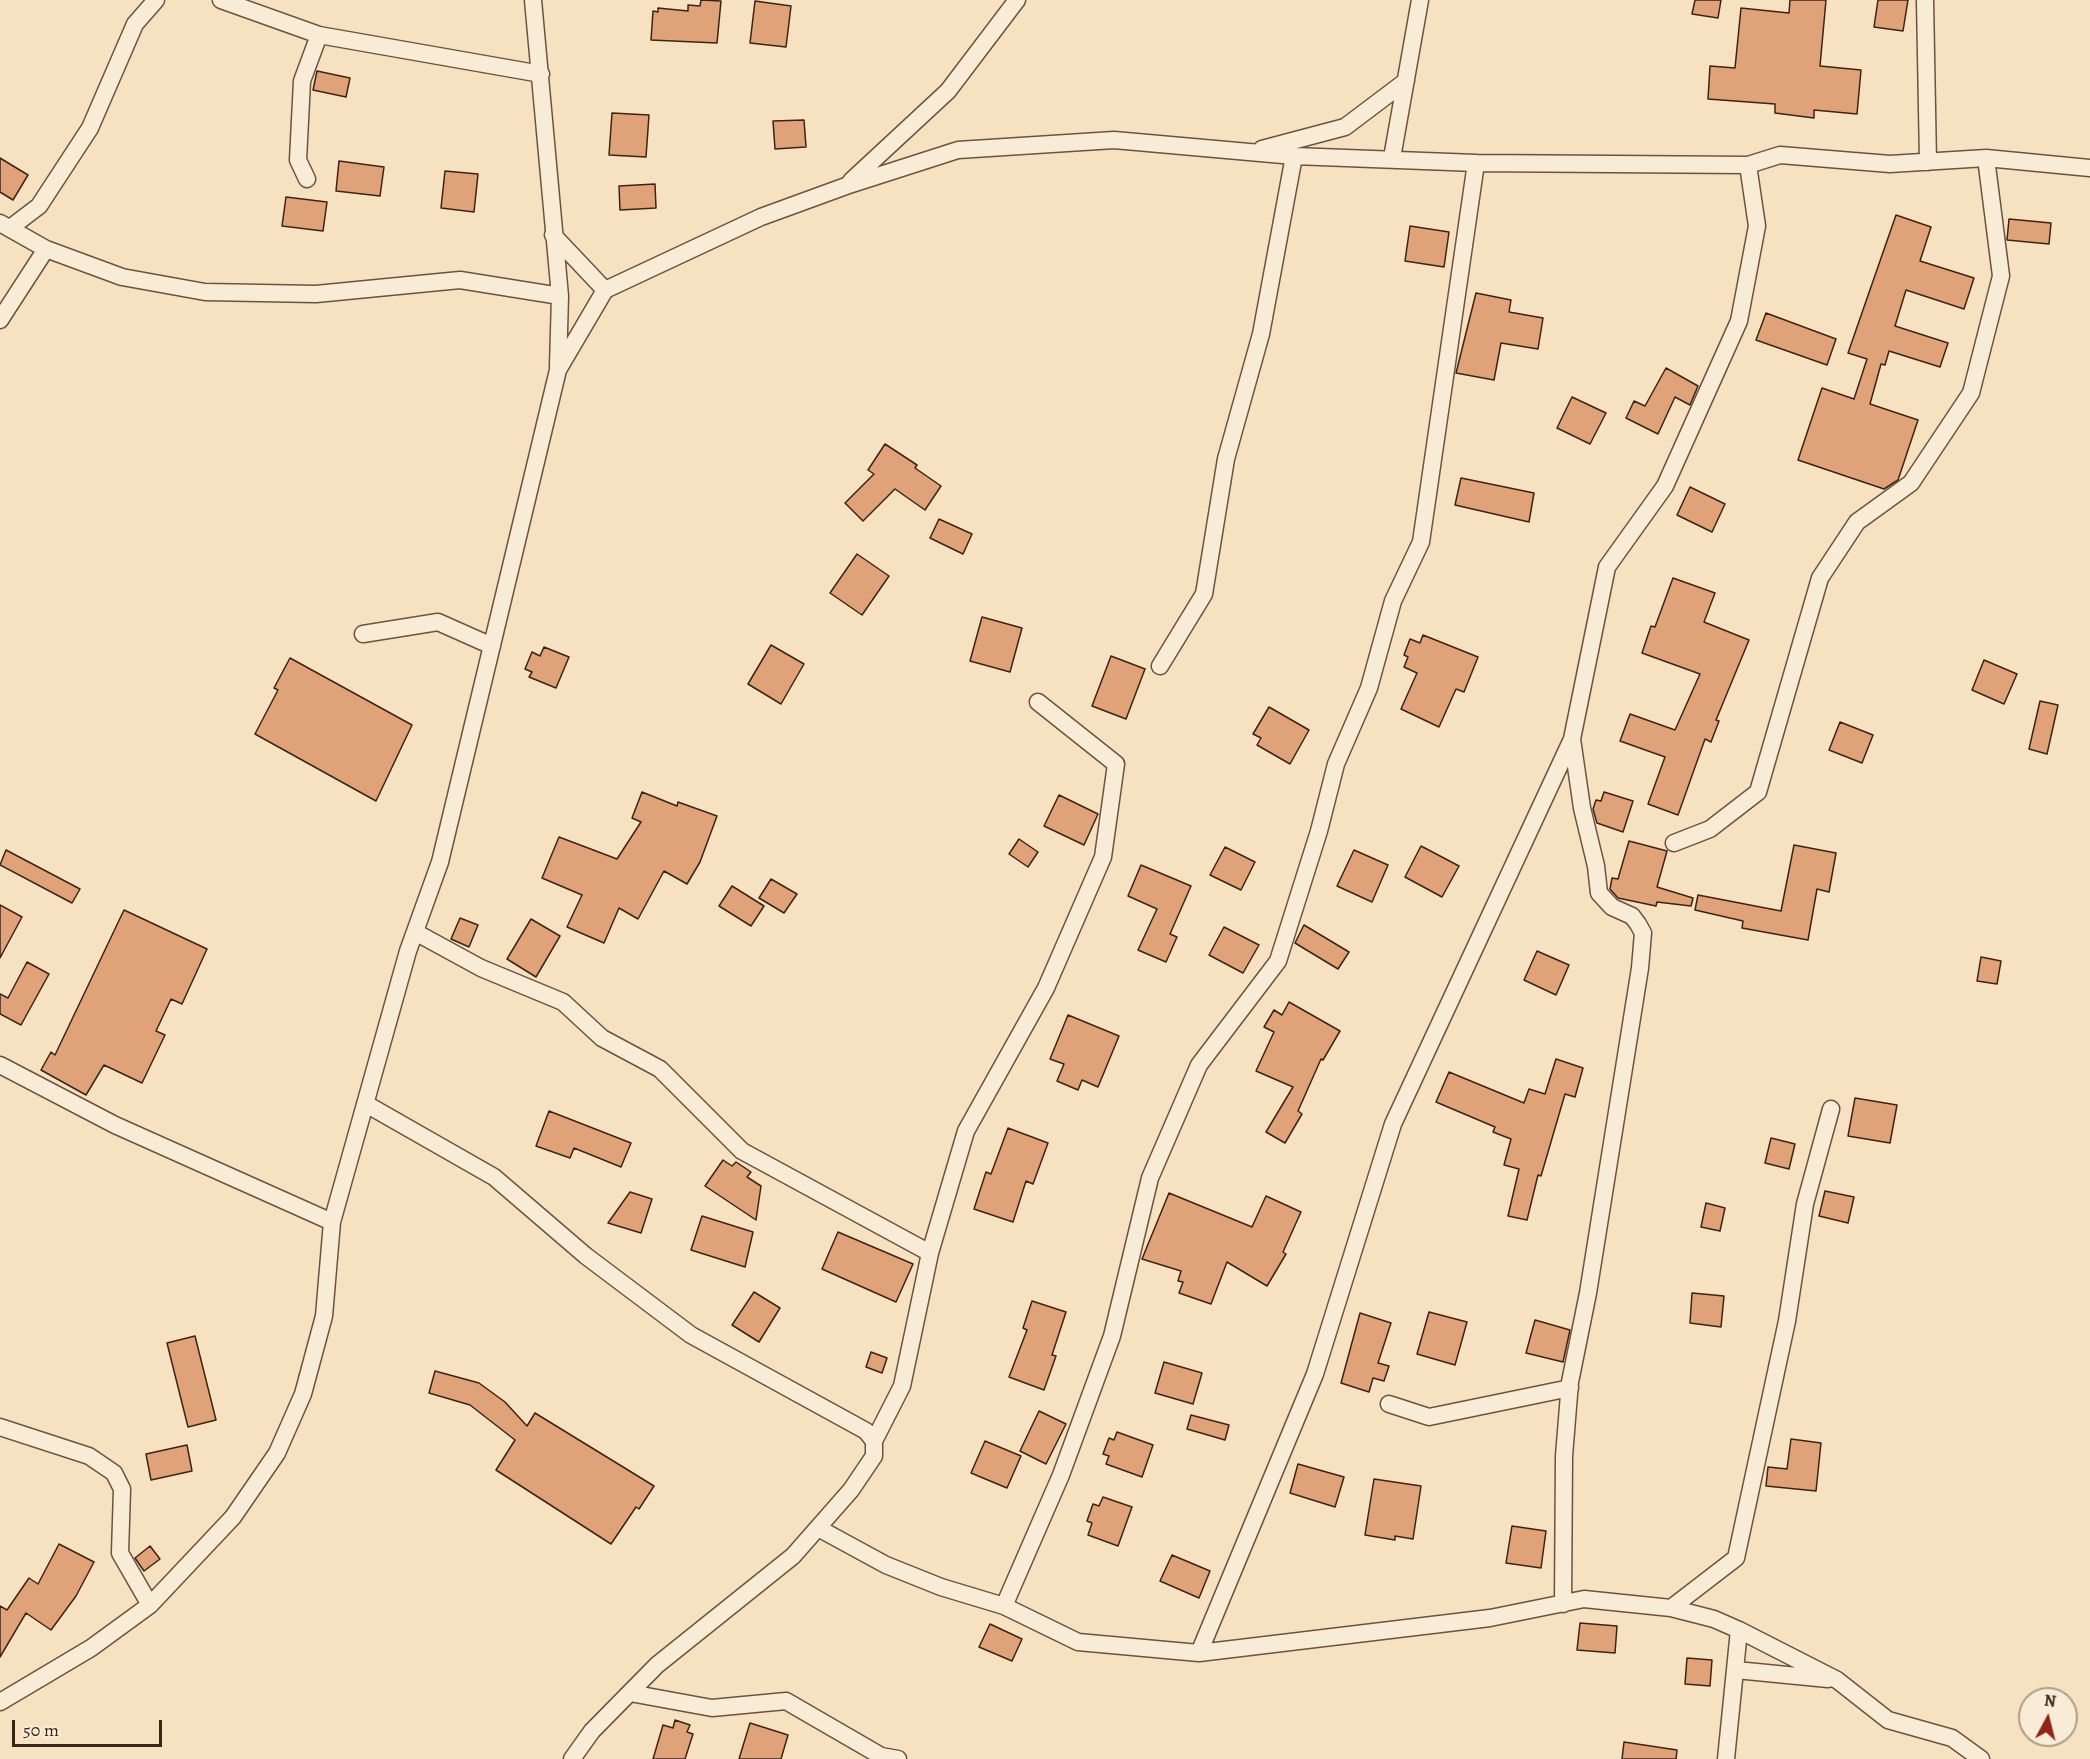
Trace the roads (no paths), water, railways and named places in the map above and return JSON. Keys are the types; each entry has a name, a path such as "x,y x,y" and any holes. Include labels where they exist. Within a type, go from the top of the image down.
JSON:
{"street":[{"path":"5,225 39,206 90,128 135,24 156,0"},
{"path":"221,0 319,35 541,74"},
{"path":"0,1702 91,1648 150,1605 233,1517 277,1453 303,1394 324,1316 332,1222 377,1057 415,932 440,862 558,370 560,296 533,0"},
{"path":"846,186 948,92 1017,0"},
{"path":"1392,158 1420,0"},
{"path":"1925,0 1928,162"},
{"path":"307,179 298,160 302,81 319,35"},
{"path":"1252,151 1345,127 1406,81"},
{"path":"558,370 605,290 761,217 846,186 957,150 1114,140 1294,156 1476,163 1748,165 1780,155 1890,165 1986,158 2090,168"},
{"path":"1160,666 1204,594 1226,459 1261,334 1294,156"},
{"path":"1674,843 1710,829 1758,792 1820,578 1857,522 1911,483 1971,393 2001,276 1986,158"},
{"path":"1004,1606 1061,1475 1112,1336 1150,1178 1199,1065 1278,961 1319,831 1336,764 1370,688 1393,601 1420,542 1476,163"},
{"path":"1199,1653 1315,1374 1393,1124 1572,739 1607,567 1665,486 1739,321 1757,226 1748,165"},
{"path":"5,225 46,249 122,277 205,292 316,294 460,280 560,296"},
{"path":"553,235 605,290"},
{"path":"0,320 46,249"},
{"path":"363,634 438,622 492,646"},
{"path":"572,1759 592,1731 657,1665 793,1556 851,1490 874,1456 874,1441 902,1386 930,1253 966,1131 1046,988 1103,856 1116,764 1038,702"},
{"path":"1563,1604 1564,1456 1570,1388 1588,1293 1640,968 1643,933 1632,916 1612,907 1599,893 1596,866 1582,808 1572,739"},
{"path":"415,932 481,968 563,1002 602,1038 660,1069 742,1151 930,1253"},
{"path":"0,1065 115,1125 332,1222"},
{"path":"366,1104 494,1177 586,1256 691,1335 866,1431 874,1441"},
{"path":"1671,1608 1736,1558 1787,1321 1805,1204 1831,1109"},
{"path":"1389,1404 1429,1417 1570,1388"},
{"path":"0,1427 89,1456 105,1464 114,1473 122,1489 120,1553 150,1605"},
{"path":"818,1528 886,1565 941,1587 1004,1606 1078,1642 1199,1653 1490,1618 1584,1599 1671,1608 1714,1619 1740,1630 1838,1680 1888,1720 1952,1738 1982,1759"},
{"path":"1726,1759 1740,1630"},
{"path":"1736,1670 1838,1680"},
{"path":"630,1694 712,1707 786,1701 881,1756 898,1759"}]}
